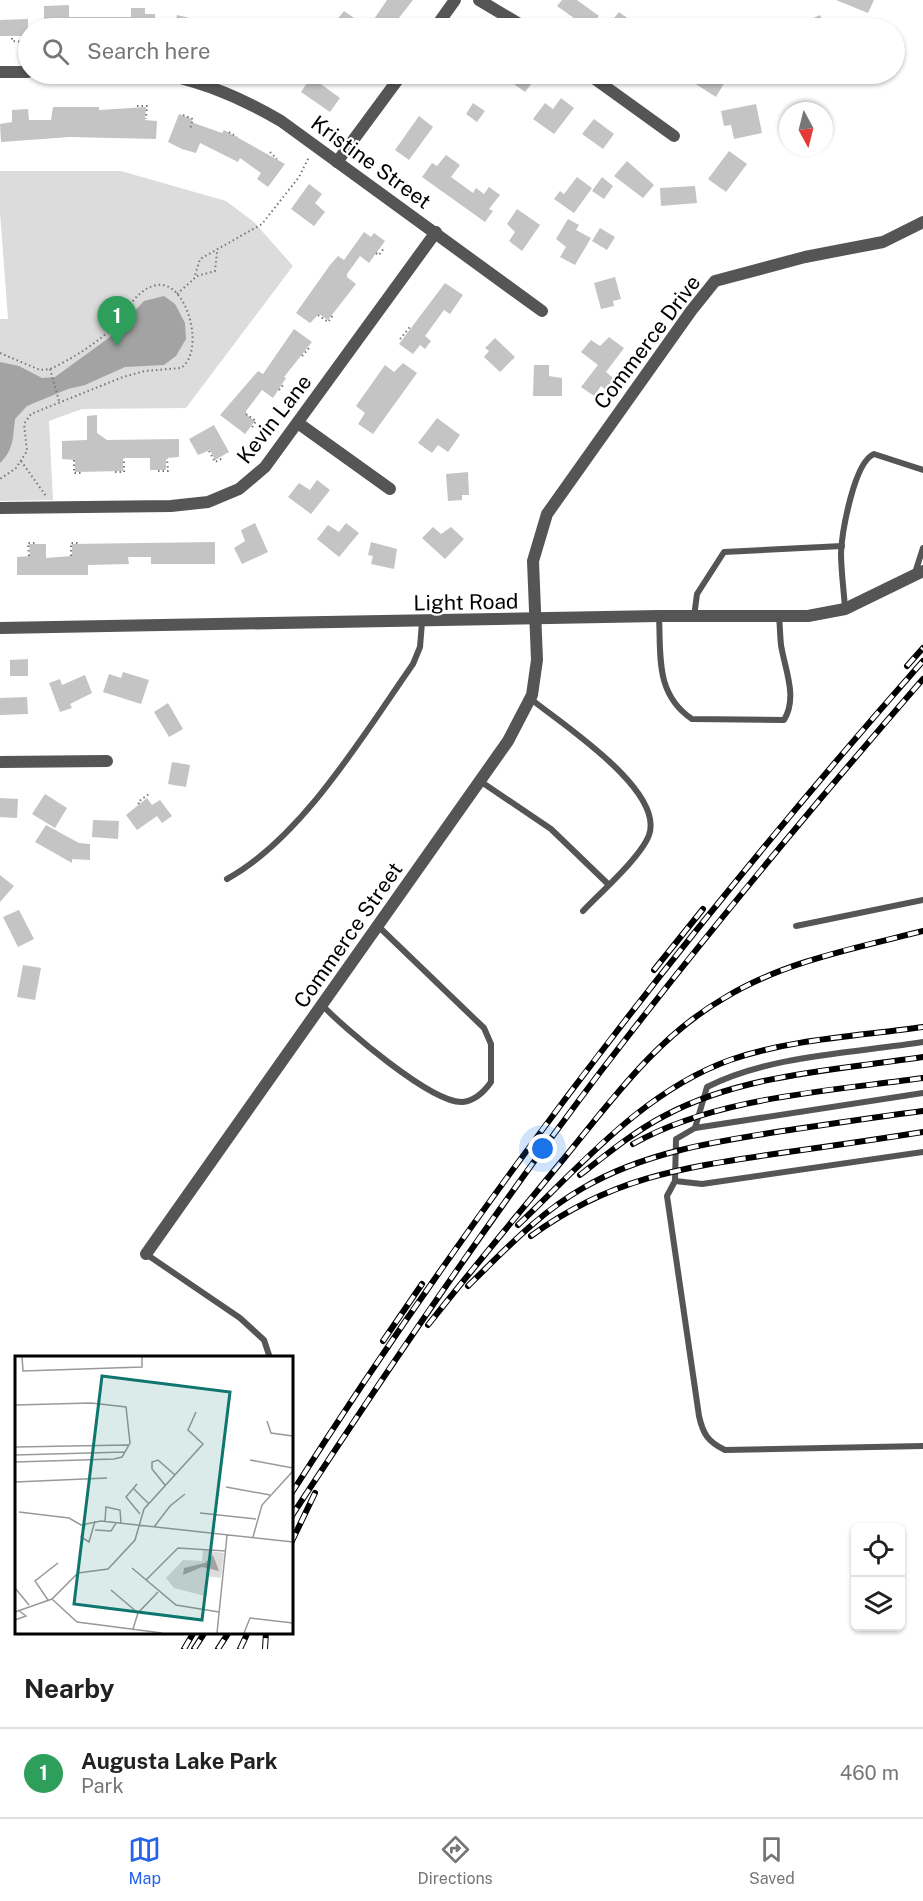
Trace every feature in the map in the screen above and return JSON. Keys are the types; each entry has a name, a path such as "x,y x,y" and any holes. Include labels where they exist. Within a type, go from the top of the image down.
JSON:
{"street":[{"path":"442,18 455,0"},
{"path":"479,0 509,18"},
{"path":"0,72 18,72"},
{"name":"Kristine Street","path":"207,84 240,97 281,121 542,310"},
{"path":"337,162 395,84"},
{"path":"602,84 674,136"},
{"name":"Commerce Drive","path":"535,620 533,561 547,514 691,311 715,281 794,260 884,242 923,222"},
{"name":"Kevin Lane","path":"0,508 171,506 208,502 231,494 265,467 436,232"},
{"path":"298,423 390,489"},
{"name":"Light Road","path":"0,628 659,616 808,616 845,609 919,572"},
{"name":"Commerce Street","path":"146,1254 507,741 530,698 537,660 535,620"},
{"path":"0,762 107,762"}],"lane":[{"path":"845,609 842,546 855,478 868,457 874,454 923,470"},
{"path":"694,617 697,594 724,552 842,546"},
{"path":"919,572 923,548"},
{"path":"659,616 663,678 671,702 680,711 692,719 784,720 790,710 790,683 781,645 779,616"},
{"path":"227,879 250,867 271,849 329,782 413,664 420,646 422,622"},
{"path":"530,698 611,762 649,810 652,822 643,846 583,911"},
{"path":"480,780 550,829 608,884"},
{"path":"796,926 923,900"},
{"path":"322,1005 355,1038 415,1080 449,1098 459,1102 470,1101 491,1082 491,1044 484,1028 378,925"},
{"path":"695,1128 707,1087 725,1078 765,1066 923,1042"},
{"path":"923,1093 695,1128 676,1139 675,1180 668,1196 699,1416 703,1433 712,1444 725,1450 923,1446"},
{"path":"675,1180 702,1184 923,1152"},
{"path":"146,1254 240,1318 264,1340 269,1356"}],"path":[{"path":"12,38 12,41 18,41"},
{"path":"137,106 147,106 146,119"},
{"path":"183,115 194,118 190,129"},
{"path":"229,132 237,137"},
{"path":"196,276 200,259 217,252 262,224 299,177 312,152"},
{"path":"270,153 278,159"},
{"path":"376,253 380,255 384,248"},
{"path":"177,294 196,276 215,271 217,252"},
{"path":"0,353 40,370 50,369 105,334 134,299 148,288 163,284 177,294 191,323 193,336 191,359 186,365 176,370 135,373 30,414 25,421 27,451 21,461 0,479"},
{"path":"318,315 328,322 334,314"},
{"path":"400,339 410,327"},
{"path":"302,356 309,348"},
{"path":"50,369 59,402"},
{"path":"279,390 284,384"},
{"path":"246,414 256,421 251,429"},
{"path":"208,451 215,462 223,458"},
{"path":"158,471 168,471 167,458"},
{"path":"114,472 123,472 124,459"},
{"path":"74,460 74,473 83,473"},
{"path":"21,461 44,492 46,500"},
{"path":"28,556 28,543 37,543"},
{"path":"71,556 71,543 80,543"},
{"path":"139,804 138,802 149,794"}],"shaded area":[{"path":"0,171 121,171 226,201 254,222 293,266 186,408 82,409 49,421 53,500 0,501 0,319 8,319 0,212"},
{"path":"164,296 175,304 185,323 186,339 176,356 164,365 125,367 85,385 68,389 27,406 15,419 10,448 0,463 0,362 19,366 42,378 55,377 110,337 144,301"}],"building":[{"path":"387,0 413,0 399,18 375,18"},
{"path":"562,0 577,0 599,16 597,18 574,18 557,6"},
{"path":"836,0 874,0 868,13"},
{"path":"69,5 69,17 131,17 131,8 145,8 145,14 155,14 155,18 44,18 44,6"},
{"path":"344,11 354,18 338,18"},
{"path":"619,12 627,18 614,18"},
{"path":"18,19 18,36 0,36 0,20"},
{"path":"306,84 321,84 340,98 330,112 301,92"},
{"path":"514,84 531,84 525,92"},
{"path":"696,84 724,84 716,97"},
{"path":"561,98 574,108 554,134 533,119 545,103 553,109"},
{"path":"473,103 485,111 477,122 466,114"},
{"path":"756,104 762,133 734,139 731,125 724,126 721,111"},
{"path":"53,107 99,107 99,110 146,107 145,120 157,121 156,139 70,137 1,142 0,124 12,122 12,110 28,109 29,120 51,120"},
{"path":"179,114 192,119 191,122 222,133 224,130 285,164 268,187 257,179 261,173 240,158 238,162 200,143 196,153 182,149 168,142"},
{"path":"419,116 433,127 409,160 395,150"},
{"path":"594,119 614,134 603,149 582,134"},
{"path":"729,151 747,164 726,192 708,179"},
{"path":"446,155 460,165 451,177 473,193 476,188 484,194 489,187 500,195 489,209 493,211 485,222 422,177 432,163 437,166"},
{"path":"627,161 654,185 643,198 614,176"},
{"path":"577,177 592,188 574,213 554,199 560,191 564,194"},
{"path":"602,177 613,186 604,199 592,191"},
{"path":"309,184 322,194 315,203 325,212 314,226 291,209"},
{"path":"695,186 697,203 661,206 660,188"},
{"path":"517,209 540,225 522,251 509,241 515,232 507,224"},
{"path":"568,219 579,225 576,230 591,238 575,265 560,257 566,247 556,239"},
{"path":"600,228 615,237 607,250 592,241"},
{"path":"364,232 371,237 374,233 385,241 369,263 360,256 347,274 347,277 356,284 328,320 319,314 310,323 296,313 330,265 338,256 344,260"},
{"path":"615,277 621,299 613,301 614,306 601,309 594,283"},
{"path":"445,283 463,295 450,314 444,310 425,336 431,341 425,349 420,345 413,354 399,344"},
{"path":"294,329 312,342 284,377 286,378 273,398 262,390 246,411 246,414 255,421 245,434 220,415 258,371 263,374"},
{"path":"609,337 624,348 606,372 614,379 606,390 601,386 594,396 581,387 598,365 581,352 591,340 600,346"},
{"path":"495,338 515,357 500,372 484,357 489,351 485,348"},
{"path":"403,363 417,373 373,434 358,424 365,413 356,406 385,365 394,372"},
{"path":"534,365 549,365 549,376 562,378 562,396 533,396"},
{"path":"97,415 97,433 107,440 179,439 179,457 166,458 166,470 150,470 150,458 125,458 123,459 123,471 75,472 75,460 62,459 62,441 87,440 87,416"},
{"path":"437,418 460,435 448,452 438,445 432,453 418,443"},
{"path":"214,425 229,452 215,460 210,450 198,455 189,439"},
{"path":"468,472 469,495 462,495 462,500 448,501 446,474"},
{"path":"317,480 330,490 311,514 288,497 299,483 310,490"},
{"path":"255,523 268,552 242,564 234,548 245,541 241,530"},
{"path":"346,523 359,533 339,557 317,539 328,525 339,532"},
{"path":"433,527 441,534 451,527 464,539 445,559 422,538"},
{"path":"215,542 215,564 151,564 151,557 128,557 129,564 88,565 88,575 17,575 17,557 30,556 29,544 46,544 46,558 72,556 72,544"},
{"path":"371,542 397,549 394,569 371,564 373,556 368,555"},
{"path":"28,659 28,676 10,676 10,660"},
{"path":"123,672 149,680 141,704 103,692 109,674 121,678"},
{"path":"85,675 92,693 70,704 72,708 60,712 49,683 60,679 62,685"},
{"path":"27,697 28,714 0,715 0,698"},
{"path":"168,703 183,729 169,737 154,712"},
{"path":"172,762 190,765 186,787 168,784"},
{"path":"45,794 67,808 55,828 32,814"},
{"path":"0,798 18,799 17,818 0,817"},
{"path":"147,798 152,805 160,800 172,816 162,823 157,816 137,830 126,815"},
{"path":"93,820 119,821 118,839 92,837"},
{"path":"46,825 79,843 90,844 90,860 72,859 72,863 35,842"},
{"path":"0,875 14,886 0,902"},
{"path":"19,910 34,939 18,947 3,917"},
{"path":"23,965 41,968 35,1000 17,997"}],"railway":[{"path":"907,666 923,648"},
{"path":"292,1492 436,1277 591,1065 754,860 923,661"},
{"path":"292,1515 441,1293 518,1183 598,1075 758,874 923,679"},
{"path":"654,970 703,909"},
{"path":"428,1325 620,1090 679,1030 726,997 773,974 822,957 923,931"},
{"path":"518,1225 616,1131 670,1090 699,1073 730,1060 777,1047 923,1027"},
{"path":"580,1175 655,1121 696,1101 727,1090 824,1070 923,1057"},
{"path":"633,1144 665,1128 737,1106 812,1092 923,1078"},
{"path":"468,1286 522,1233 552,1209 583,1188 631,1165 680,1150 731,1139 923,1111"},
{"path":"531,1236 561,1216 590,1201 647,1178 708,1165 923,1132"},
{"path":"383,1341 422,1284"},
{"path":"292,1541 315,1493"},
{"path":"184,1649 193,1634"},
{"path":"194,1649 204,1634"},
{"path":"218,1649 228,1634"},
{"path":"240,1649 247,1634"},
{"path":"265,1649 266,1634"}],"place":[{"name":"Augusta Lake Park","path":"117,346"}]}
